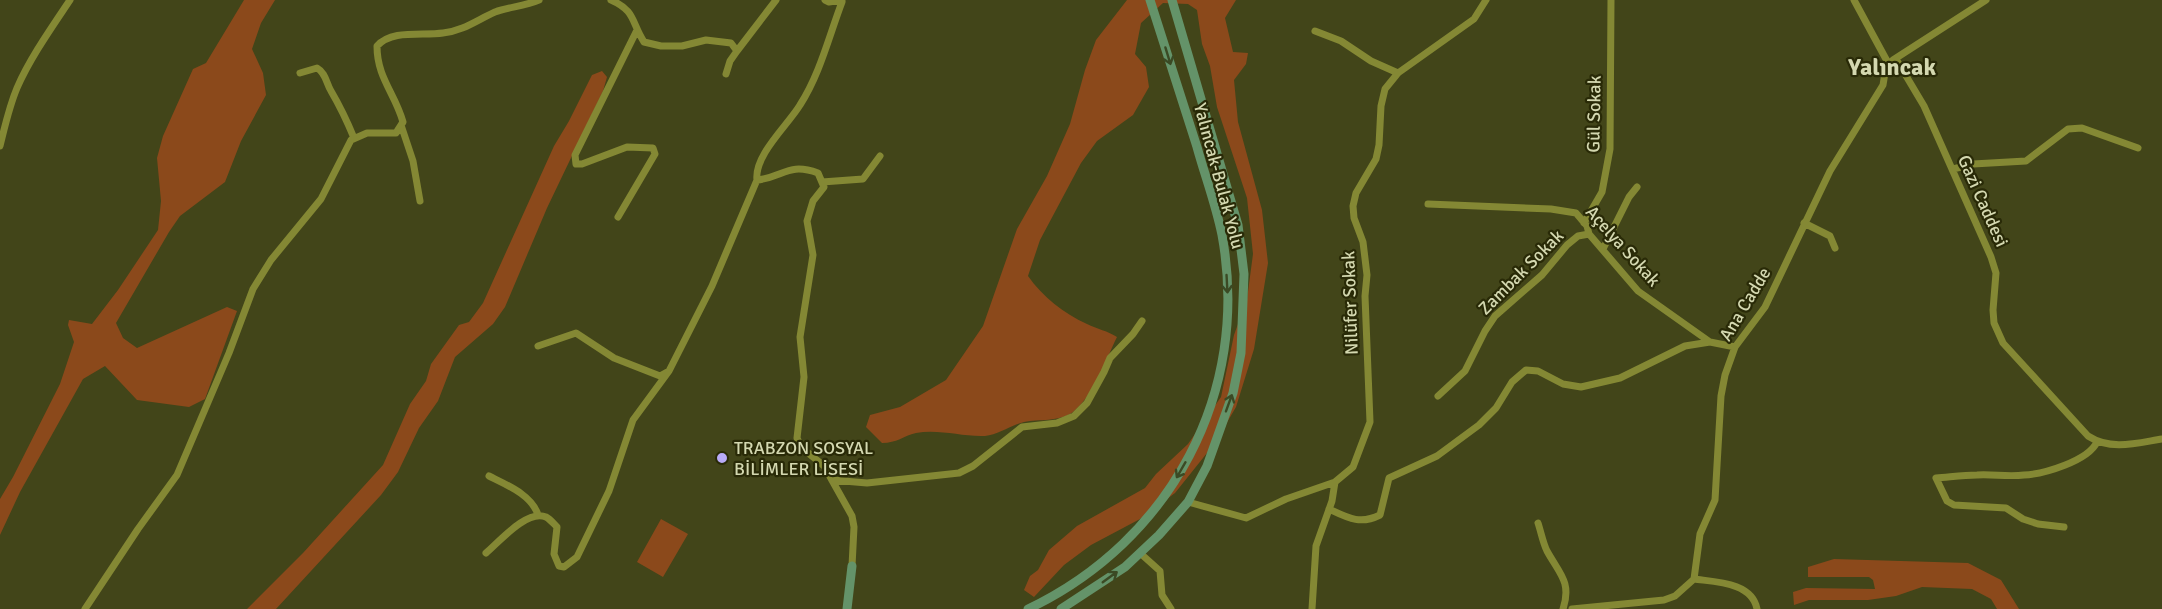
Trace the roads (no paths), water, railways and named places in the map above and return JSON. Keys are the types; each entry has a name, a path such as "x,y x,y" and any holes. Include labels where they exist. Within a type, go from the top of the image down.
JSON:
{"main road":[{"name":"Yalıncak-Bulak Yolu","path":"1028,609 1081,577 1108,557 1149,517 1169,490 1195,445 1211,408 1225,353 1227,287 1222,234 1150,0"},
{"name":"Yalıncak-Bulak Yolu","path":"1061,609 1125,567 1159,535 1188,501 1207,466 1233,393 1243,332 1244,274 1238,225 1172,0"},
{"path":"847,609 852,566"}],"street":[{"path":"0,146 8,112 18,85 70,0"},
{"path":"85,609 177,475 230,353 253,289 271,260 321,199 339,159 351,140 367,133 396,133 403,122 377,63 377,46 382,39 403,35 444,33 465,28 496,12 539,0"},
{"path":"611,0 624,6 634,18 637,30 644,42 661,46 682,46 706,40 731,43 737,51"},
{"path":"726,74 730,61 776,0"},
{"path":"486,553 525,519 538,515 548,517 556,527 554,554 559,566 564,567 577,557 609,491 633,420 669,371 712,286 771,142 801,105 816,73 842,1 825,0"},
{"name":"Nilüfer Sokak","path":"1335,482 1353,467 1370,422 1365,296 1367,275 1363,242 1354,218 1353,206 1356,193 1376,159 1385,89 1398,74 1474,19 1486,0"},
{"name":"Gül Sokak","path":"1584,223 1602,192 1610,149 1611,0"},
{"path":"1854,0 1887,61 1896,60 1986,0"},
{"path":"618,217 655,154 653,148 627,147 582,164 576,164 575,155 637,30"},
{"path":"1315,31 1341,41 1371,61 1398,74"},
{"name":"Gazi Caddesi","path":"1896,60 1924,106 1991,256 1996,273 1994,323 2003,343 2088,436 2097,442"},
{"name":"Ana Cadde","path":"1694,579 1700,534 1715,500 1721,396 1725,375 1735,347 1765,308 1777,286 1804,223 1830,171 1883,85 1887,61"},
{"path":"300,74 317,68 323,71 354,138"},
{"path":"401,125 413,161 420,201"},
{"path":"1953,169 1973,164 2026,161 2068,129 2082,128 2138,148"},
{"path":"822,182 863,179 880,156"},
{"path":"757,180 767,179 791,168 806,168 818,173 824,187 813,201 807,221 813,255 800,337 804,377 798,438 801,447 824,466 852,516 854,527 852,566"},
{"path":"1602,249 1629,197 1637,187"},
{"name":"Açelya Sokak","path":"1428,204 1551,209 1575,213 1584,223 1589,234 1638,291 1710,342"},
{"path":"1804,223 1830,237 1835,248"},
{"name":"Zambak Sokak","path":"1438,396 1465,371 1495,316 1542,275 1567,245 1578,236 1589,234"},
{"path":"832,480 867,483 959,473 973,466 1022,427 1057,423 1074,416 1087,403 1110,358 1142,321"},
{"path":"538,346 576,333 614,358 660,376 669,371"},
{"path":"1329,509 1356,520 1368,521 1380,515 1389,478 1437,456 1479,425 1496,408 1512,382 1526,370 1538,371 1563,384 1581,387 1620,378 1685,346 1710,342 1735,347"},
{"path":"2064,527 2038,524 2023,519 2006,508 1954,505 1947,501 1936,478 2024,475 2048,471 2091,452 2097,442 2125,445 2162,439"},
{"path":"489,476 518,491 536,509 538,515"},
{"path":"1188,501 1246,518 1286,499 1335,482"},
{"path":"1312,609 1316,546 1329,509 1335,482"},
{"path":"1538,523 1546,549 1559,568 1566,584 1567,597 1563,609"},
{"path":"1140,553 1160,571 1162,595 1171,609"},
{"path":"1572,609 1664,600 1675,596 1694,579 1730,584 1752,597 1757,609"}],"place":[{"name":"TRABZON SOSYAL BİLİMLER LİSESİ","path":"722,458"}],"district":[{"name":"Yalıncak","path":"1892,67"}]}
